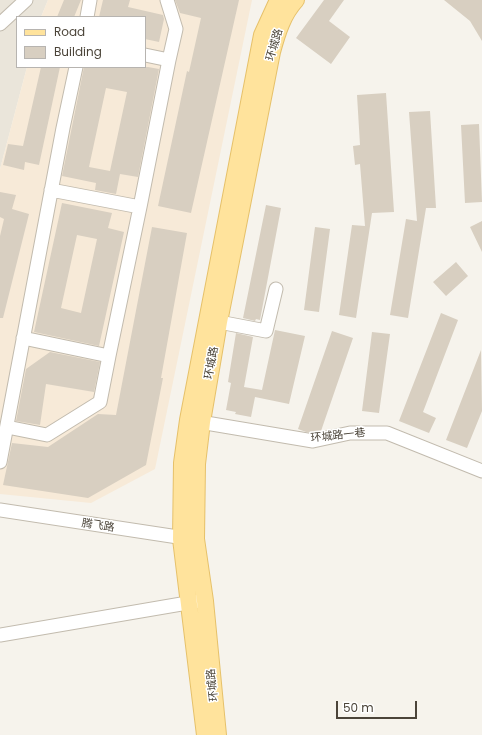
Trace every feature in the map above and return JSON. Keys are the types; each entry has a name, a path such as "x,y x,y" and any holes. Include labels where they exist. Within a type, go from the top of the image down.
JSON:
{"main road":[{"path":"269,36 270,0"},
{"name":"环城路","path":"195,421 269,36 278,0"},
{"name":"环城路","path":"205,735 188,602 189,539 182,463 195,421 219,322 269,36 288,8 296,0"},
{"name":"环城路","path":"189,539 204,601 218,735"}],"street":[{"path":"0,24 26,0"},
{"path":"87,16 90,0"},
{"path":"7,427 47,435 100,402 176,29 167,0"},
{"path":"269,36 284,0"},
{"path":"146,55 169,60"},
{"path":"0,462 51,190 76,68"},
{"path":"51,190 140,208"},
{"path":"219,322 266,331 276,289"},
{"path":"23,338 109,356"},
{"name":"环城路一巷","path":"195,421 314,441 350,433 387,433 482,471"},
{"name":"腾飞路","path":"0,510 189,539"},
{"path":"0,636 188,602 204,601"}],"shaded area":[{"path":"0,0 48,0 41,16 16,16 16,68 27,68 0,169"},
{"path":"48,0 252,0 155,469 91,503 0,494 0,169 27,68 146,68 146,16 41,16"}],"building":[{"path":"64,0 81,0 74,16 57,16"},
{"path":"103,0 130,0 128,7 163,15 164,19 159,42 146,39 146,16 99,16"},
{"path":"175,0 239,0 191,213 158,206 187,71 189,72 201,18 180,13"},
{"path":"324,0 344,0 329,21 350,37 331,64 296,38"},
{"path":"444,0 482,0 482,41 470,21"},
{"path":"148,67 159,69 138,177 120,174 116,194 95,190 96,183 62,176 84,68","holes":["106,88 127,92 110,171 89,167"]},
{"path":"41,68 60,68 39,165 25,162 24,170 3,165 8,144 23,146"},
{"path":"386,93 394,212 372,213 356,318 339,315 352,225 365,226 360,164 355,165 353,146 360,145 357,95"},
{"path":"430,111 436,208 426,208 408,318 390,315 406,219 417,221 409,112"},
{"path":"479,124 482,202 465,203 461,125"},
{"path":"0,192 16,195 12,209 29,214 3,318 0,318 0,236 4,219 0,217"},
{"path":"62,203 112,213 108,228 124,232 99,346 34,332","holes":["77,235 97,239 81,313 61,308"]},
{"path":"266,205 281,208 260,320 256,319 255,321 243,318"},
{"path":"482,221 482,252 470,227"},
{"path":"152,227 187,233 161,378 163,378 146,465 88,498 3,485 12,443 48,447 98,414 116,415"},
{"path":"315,227 330,229 319,312 304,310"},
{"path":"456,262 468,276 446,296 433,282"},
{"path":"441,313 458,320 423,412 436,418 429,433 399,421"},
{"path":"275,330 305,336 289,404 255,397 251,417 235,414 236,412 226,410 231,383 228,382 236,333 253,337 244,387 262,390"},
{"path":"332,331 353,338 321,431 313,433 306,432 298,429"},
{"path":"372,332 390,334 379,413 362,411"},
{"path":"481,350 482,411 467,448 446,440"},
{"path":"50,352 100,362 94,392 46,384 40,425 16,421 26,369"}]}
